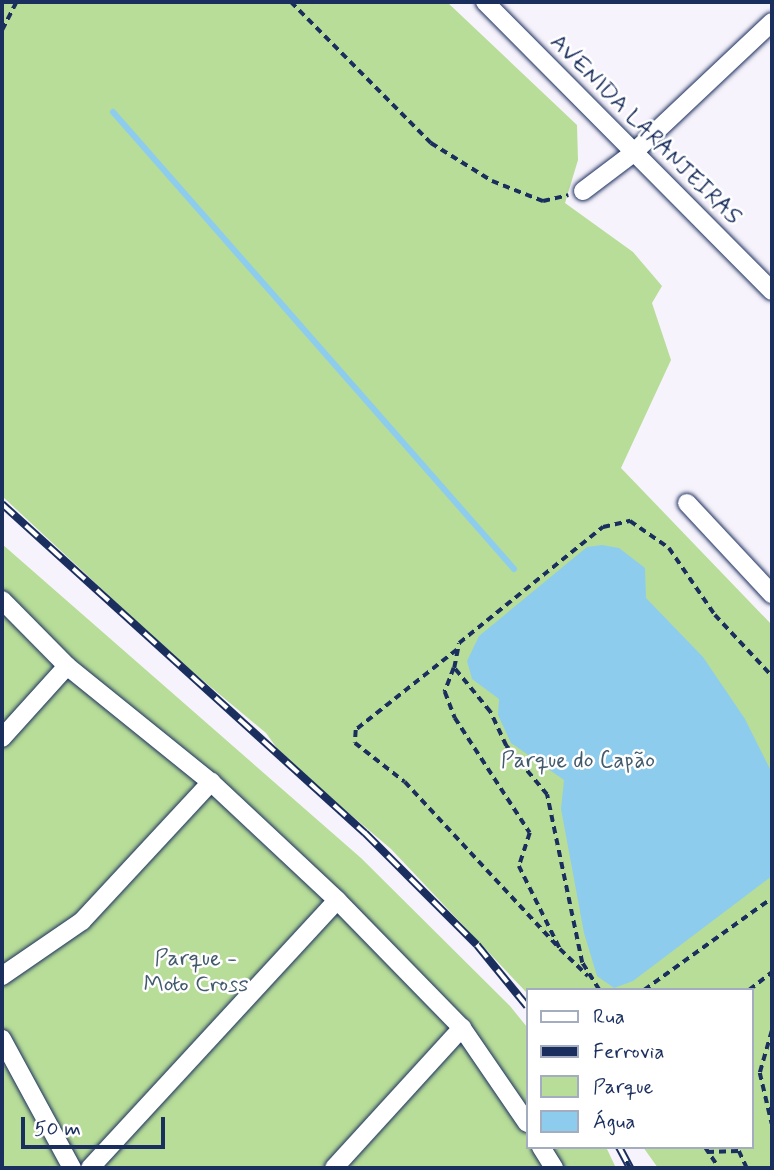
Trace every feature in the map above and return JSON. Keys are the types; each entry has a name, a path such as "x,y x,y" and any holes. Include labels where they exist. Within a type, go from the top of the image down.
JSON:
{"street":[{"name":"AVENIDA LARANJEIRAS","path":"485,2 632,154 772,291"},
{"path":"583,191 632,154 772,22"},
{"path":"687,503 772,594"},
{"path":"2,600 67,666 211,782 337,900 462,1028 526,1123"},
{"path":"2,738 67,666"},
{"path":"2,975 82,921 211,782"},
{"path":"90,1168 337,900"},
{"path":"334,1168 462,1028"},
{"path":"2,1039 72,1168"},
{"path":"542,1149 554,1168"}],"path":[{"path":"2,30 16,2"},
{"path":"291,2 431,143 492,181 543,201 583,191"},
{"path":"597,988 405,782 355,743 356,730 458,650 477,627 603,527 630,520 669,548 715,615 772,676"},
{"path":"458,650 445,692 450,705 530,833 519,866 560,949"},
{"path":"454,668 490,712 506,746 547,795 575,933 589,978"},
{"path":"647,988 772,898"},
{"path":"752,988 772,972"},
{"path":"772,1031 761,1073 772,1124"},
{"path":"706,1149 719,1168"},
{"path":"706,1149 739,1151 747,1168"}],"green space":[{"name":"Parque do Capão","path":"2,2 447,2 577,125 578,160 565,203 633,252 662,286 652,303 671,360 621,468 772,625 772,1168 658,1168 644,1149 753,1149 753,988 526,988 526,992 391,849 284,758 266,733 176,658 2,496"},
{"name":"Parque - Moto Cross","path":"2,544 361,858 510,1006 526,1026 526,1149 607,1149 616,1168 2,1168"}],"water":[{"path":"602,545 619,548 645,568 646,598 703,657 745,719 772,773 772,876 633,981 614,988 597,976 584,933 561,809 564,780 511,743 498,715 499,699 472,679 467,661 479,636 587,547"}],"waterway":[{"path":"113,112 514,569"}],"railway":[{"path":"2,504 365,833 477,945 526,1005"},
{"path":"620,1149 630,1168"}]}
